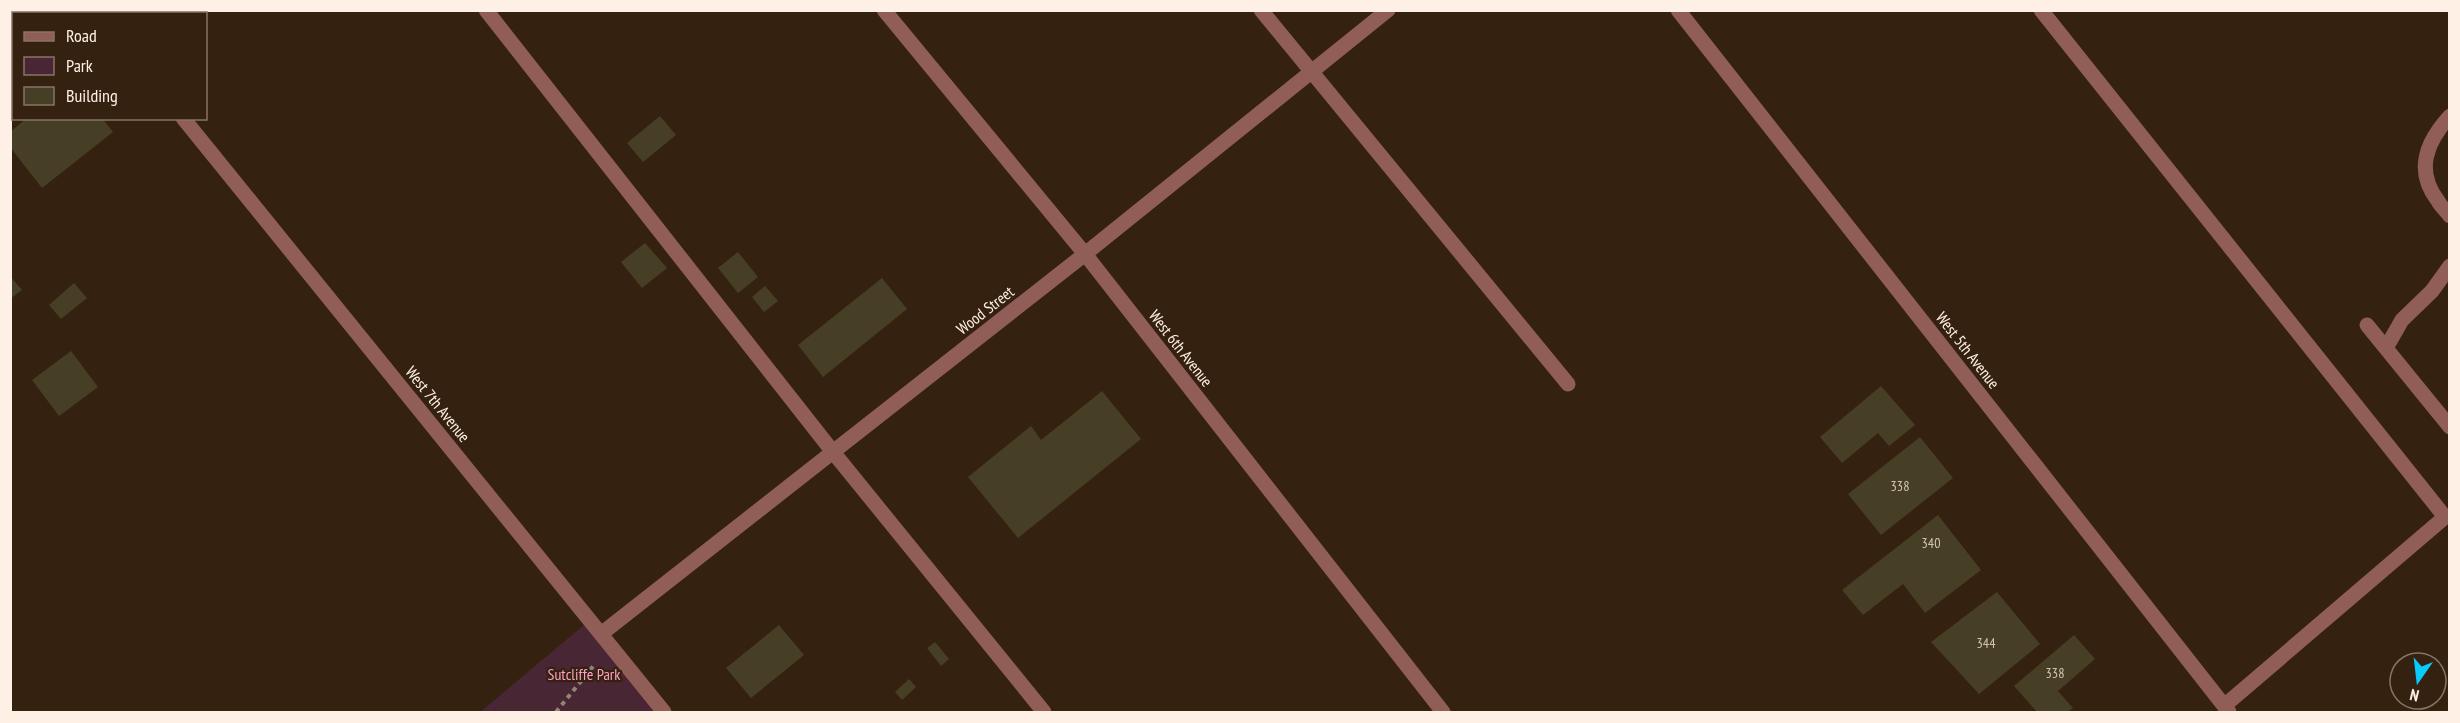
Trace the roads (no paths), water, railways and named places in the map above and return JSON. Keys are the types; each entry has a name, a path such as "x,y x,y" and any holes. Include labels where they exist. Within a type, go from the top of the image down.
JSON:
{"street":[{"path":"486,10 833,452 1044,712"},
{"name":"West 6th Avenue","path":"884,10 1085,254 1443,712"},
{"path":"1261,10 1568,384"},
{"name":"Wood Street","path":"606,639 833,452 1085,254 1388,10"},
{"name":"West 5th Avenue","path":"1678,10 2226,709"},
{"path":"2041,10 2447,516 2226,709"},
{"path":"2450,116 2433,138 2426,155 2424,172 2437,201 2450,216"},
{"name":"West 7th Avenue","path":"185,120 664,712"},
{"path":"2386,348 2402,320 2432,291 2450,266"},
{"path":"2367,325 2450,427"}],"park label":[{"name":"Sutcliffe Park","path":"584,674"}]}
